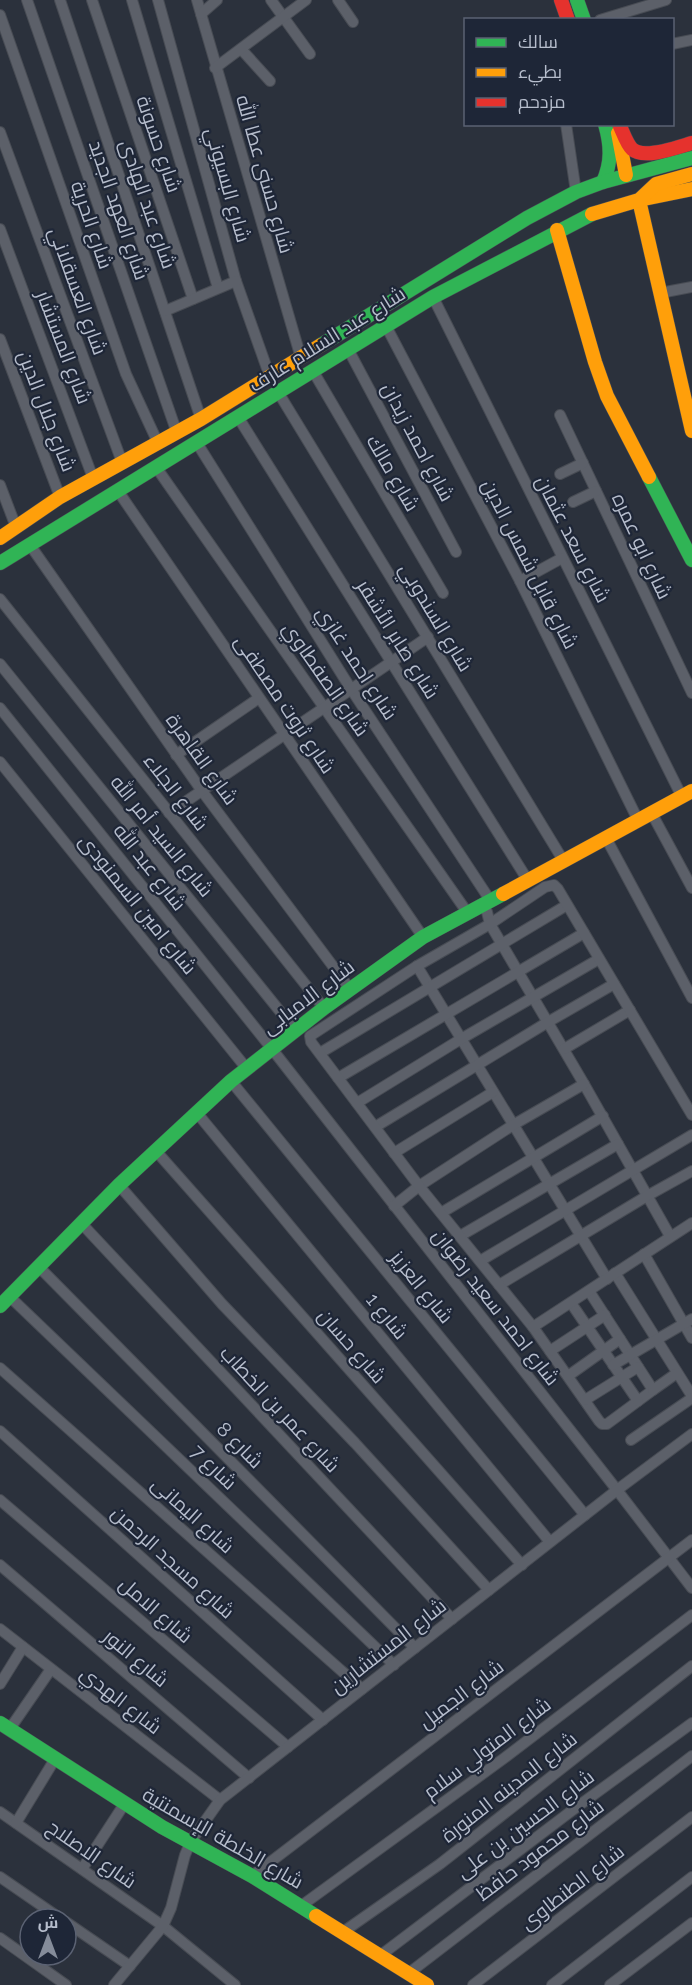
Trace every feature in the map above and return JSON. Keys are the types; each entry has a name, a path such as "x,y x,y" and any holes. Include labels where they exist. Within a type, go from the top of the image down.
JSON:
{"main road":[{"path":"561,0 567,18"},
{"path":"577,0 583,18"},
{"path":"603,182 609,170 611,157 605,126"},
{"path":"618,126 626,175"},
{"path":"619,126 632,149 641,154 692,143"},
{"name":"شارع عبد السلام عارف","path":"0,538 60,497 201,419 527,218 576,192 603,182 692,158"},
{"path":"692,174 656,184 639,200 692,431"},
{"name":"شارع عبد السلام عارف","path":"0,563 433,297 584,217 611,207 692,189"},
{"path":"557,230 607,396 690,551"},
{"name":"شارع الامبابى","path":"5,1301 119,1185 231,1081 324,1008 423,937 687,794"},
{"name":"شارع الخلطة الإسمنتية","path":"5,1727 162,1827 252,1876 427,1985"}],"street":[{"name":"شارع العهد الجديد","path":"27,0 177,433"},
{"name":"شارع عبد الهادى","path":"60,0 201,419"},
{"name":"شارع حسونة","path":"92,0 193,299"},
{"path":"132,0 218,288"},
{"name":"شارع البسيوني","path":"158,0 236,280 270,377"},
{"name":"شارع حسنى عطا الله","path":"197,0 301,358"},
{"path":"201,14 217,0"},
{"path":"271,0 310,54"},
{"path":"215,68 306,0"},
{"path":"338,0 353,22"},
{"path":"607,18 666,0"},
{"name":"شارع الحرية","path":"0,15 126,374 158,443"},
{"path":"674,44 692,40"},
{"path":"242,49 270,81"},
{"path":"566,126 576,192"},
{"name":"شارع العسقلاني","path":"0,132 122,462"},
{"name":"شارع المستشار","path":"0,229 93,478"},
{"path":"165,311 236,280"},
{"path":"660,293 692,286"},
{"name":"شارع سعد عثمان","path":"433,297 562,558 687,794"},
{"name":"شارع قابل شمس الدين","path":"386,326 520,581 638,820"},
{"name":"شارع جلال الدين","path":"0,339 60,497"},
{"name":"شارع احمد زيدان","path":"348,349 456,552"},
{"name":"شارع مالك","path":"313,371 443,593"},
{"name":"شارع السندوبي","path":"278,392 563,860"},
{"name":"شارع ابو عمره","path":"560,415 692,693"},
{"name":"شارع صابر الأشقر","path":"238,417 527,879"},
{"name":"شارع احمد غازي","path":"196,442 486,902 490,924 564,1048 670,1236"},
{"path":"560,474 584,464"},
{"name":"شارع الصفطاوي","path":"156,467 467,912"},
{"path":"0,485 16,527"},
{"name":"شارع ثروت مصطفى","path":"118,491 423,937"},
{"path":"573,502 596,491"},
{"name":"شارع القاهرة","path":"30,545 176,755 350,989"},
{"path":"520,581 562,558"},
{"name":"شارع الجلاء","path":"0,599 324,1008"},
{"path":"169,813 428,637"},
{"name":"شارع السيد أمر الله","path":"0,664 295,1030"},
{"path":"176,755 259,698"},
{"name":"شارع عبد الله","path":"0,708 272,1049"},
{"name":"شارع امين السمنودى","path":"0,762 247,1069"},
{"path":"651,812 692,888"},
{"path":"606,838 692,998"},
{"path":"677,1373 607,1424 602,1424 533,1327 394,1153 311,1042 310,1036 417,966 490,924 550,885 558,889 692,1115"},
{"path":"320,1053 567,905"},
{"path":"338,1078 584,933"},
{"path":"357,1103 599,959"},
{"path":"417,966 581,1236 656,1339 692,1397 631,1440"},
{"path":"375,1127 614,984"},
{"path":"564,1048 630,1010"},
{"name":"شارع احمد سعيد رضوان","path":"272,1049 692,1588"},
{"name":"شارع العزيز","path":"231,1081 585,1515"},
{"path":"394,1206 419,1186 513,1125 584,1083"},
{"path":"394,1153 493,1092"},
{"name":"شارع 1","path":"197,1113 550,1542"},
{"path":"441,1213 603,1116"},
{"path":"480,1261 692,1135"},
{"path":"460,1236 618,1144"},
{"name":"شارع حسان","path":"156,1151 522,1564"},
{"path":"499,1285 692,1171"},
{"path":"119,1185 222,1304 355,1443 489,1590"},
{"path":"533,1327 692,1223"},
{"name":"شارع عمر بن الخطاب","path":"82,1224 453,1619"},
{"path":"644,1254 688,1321 692,1338"},
{"name":"شارع 8","path":"39,1267 415,1648"},
{"path":"589,1291 653,1390"},
{"name":"شارع 7","path":"5,1301 394,1665"},
{"path":"571,1303 638,1401"},
{"path":"550,1351 605,1315"},
{"path":"613,1365 688,1321"},
{"path":"568,1376 620,1339"},
{"path":"585,1400 638,1367"},
{"name":"شارع اليمانى","path":"0,1368 362,1689"},
{"name":"شارع مسجد الرحمن","path":"0,1431 323,1720"},
{"name":"شارع المستشارين","path":"114,1985 163,1926 171,1908 191,1841 220,1800 692,1434"},
{"name":"شارع الامل","path":"0,1500 288,1747"},
{"name":"شارع الجميل","path":"252,1876 692,1540"},
{"name":"شارع النور","path":"0,1565 249,1778"},
{"name":"شارع المتولي سلام","path":"302,1906 503,1759 692,1615"},
{"name":"شارع الهدي","path":"0,1629 220,1800"},
{"path":"0,1684 23,1647"},
{"name":"شارع المدينه المنورة","path":"343,1932 440,1864 692,1666"},
{"path":"5,1727 51,1669"},
{"name":"شارع الحسين بن على","path":"381,1955 692,1723"},
{"name":"شارع محمود حافظ","path":"409,1973 692,1756"},
{"path":"16,1823 55,1759"},
{"path":"82,1869 125,1803"},
{"name":"شارع الاصلاح","path":"0,1812 163,1926 235,1985"},
{"name":"شارع الطنطاوى","path":"473,1985 692,1817"},
{"path":"0,1877 44,1907"},
{"path":"552,1985 692,1877"},
{"path":"610,1985 692,1923"},
{"path":"78,1930 130,1966"},
{"path":"0,1938 66,1985"}],"traffic: fast":[{"path":"577,0 583,18"},
{"path":"603,182 610,153 605,126"},
{"path":"321,345 527,218 576,192 603,182 692,158"},
{"path":"0,563 433,297 592,214"},
{"path":"649,477 692,560"},
{"path":"0,1306 119,1185 231,1081 324,1008 423,937 503,894"},
{"path":"0,1723 162,1827 252,1876 316,1916"}],"traffic: slow":[{"path":"618,133 626,175"},
{"path":"592,214 639,200 656,184 692,174"},
{"path":"692,189 639,200 692,431"},
{"path":"557,230 607,396 649,477"},
{"path":"0,538 60,497 201,419 321,345"},
{"path":"503,894 692,791"},
{"path":"316,1916 427,1985"}],"traffic: jam":[{"path":"561,0 567,18"},
{"path":"620,126 628,144 637,152 661,152 692,143"}]}
